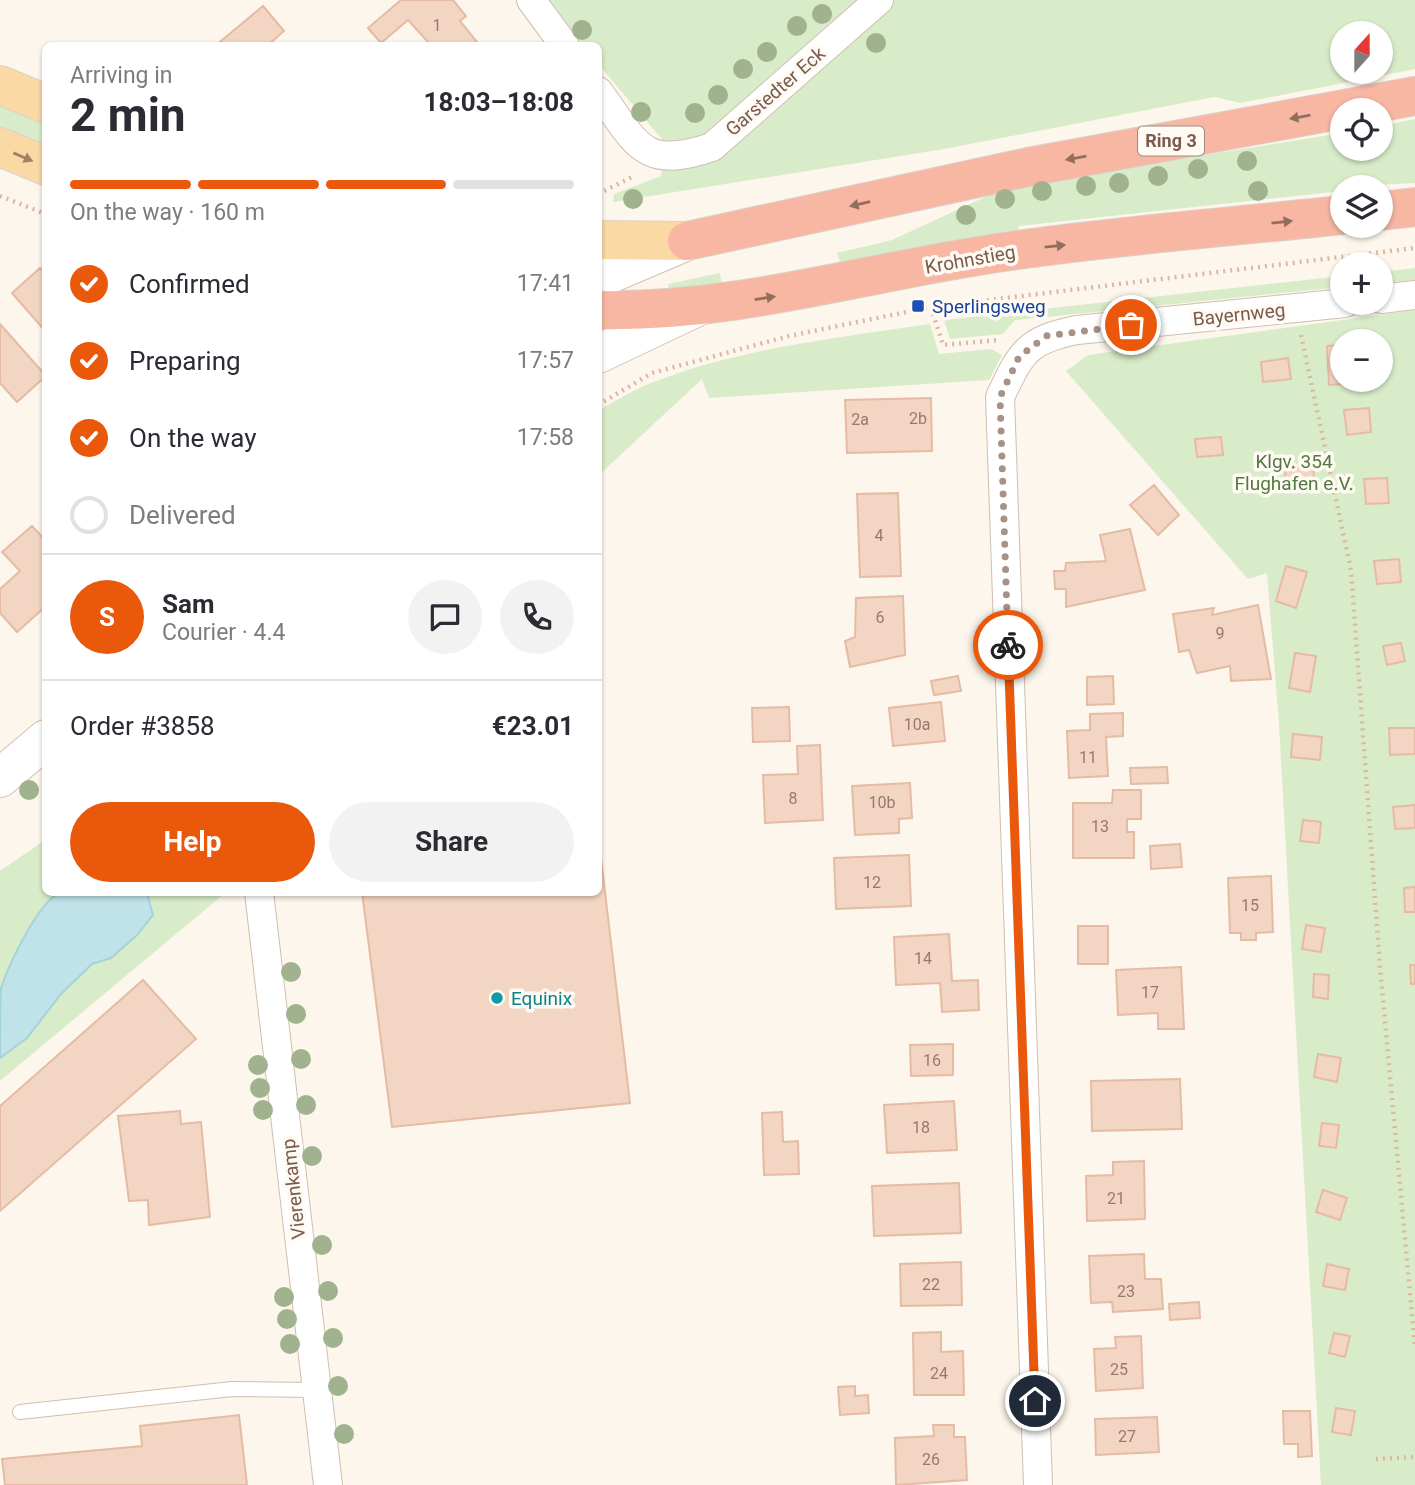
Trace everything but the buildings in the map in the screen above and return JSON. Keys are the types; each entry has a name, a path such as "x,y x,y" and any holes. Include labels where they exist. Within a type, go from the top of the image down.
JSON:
{"highway":[{"name":"Ring 3","path":"687,241 1028,167 1415,96"},
{"path":"1393,210 1415,207"},
{"name":"Krohnstieg","path":"602,310 697,307 794,293 1010,251 1330,216"}],"main road":[{"path":"0,85 42,102"},
{"path":"0,147 42,164"},
{"name":"Ring 3","path":"602,240 687,241"},
{"path":"602,277 687,241"},
{"path":"602,352 697,307"},
{"path":"0,778 42,743"}],"street":[{"path":"531,0 562,42"},
{"name":"Garstedter Eck","path":"602,96 639,146 660,158 683,157 712,147 879,0"},
{"path":"1393,298 1415,295"},
{"name":"Bayernweg","path":"1038,1485 1000,397 1019,357 1046,336 1077,330 1330,305"},
{"name":"Vierenkamp","path":"259,896 328,1485"}],"lane":[{"path":"20,1412 232,1390 316,1390"}],"path":[{"path":"0,196 42,212"},
{"path":"602,403 652,373 789,336 931,307 1415,248"},
{"path":"931,307 943,345 1005,339 1019,357"},
{"path":"1295,309 1350,570 1380,967 1415,1348"},
{"path":"1376,1459 1415,1457"}],"green space":[{"path":"549,0 1415,0 1415,69 1393,73 1393,21 1330,21 1330,84 1338,84 1240,103 1214,97 944,149 613,202 614,194 661,176 666,144 602,69 602,42 581,42"},
{"path":"0,103 42,121 42,146 0,127"},
{"path":"1415,119 1415,183 1393,184 1393,175 1330,175 1330,192 1019,226 1018,231 841,265 837,253 892,240 1009,186 1330,135 1330,161 1393,161 1393,124"},
{"path":"1415,268 1415,280 1393,282 1393,271"},
{"path":"720,273 722,287 669,291 668,284"},
{"path":"1330,277 1330,288 1015,320 1003,334 950,339 944,320"},
{"name":"Klgv. 354 Flughafen e.V.","path":"1415,310 1415,1485 1321,1485 1279,724 1267,573 1248,579 1066,371 1088,355"},
{"path":"930,324 939,354 991,349 1002,355 989,380 709,398 702,379 602,472 602,408 644,386 684,371 753,353"},
{"path":"42,842 42,896 55,896 32,922 0,989 0,871"},
{"path":"148,896 222,896 0,1081 0,1058 5,1052 27,1038 61,994 92,964 111,958 137,935 152,915"}],"water":[{"path":"55,896 148,896 153,915 137,935 111,958 92,964 61,994 27,1038 0,1058 1,988 17,950"}],"way so far":[{"path":"1008,645 1000,397 1019,357 1046,336 1131,325"}],"place":[{"name":"Sperlingsweg","path":"918,306"},
{"name":"Equinix","path":"497,998"}],"route":[{"path":"1008,645 1035,1401"}]}
